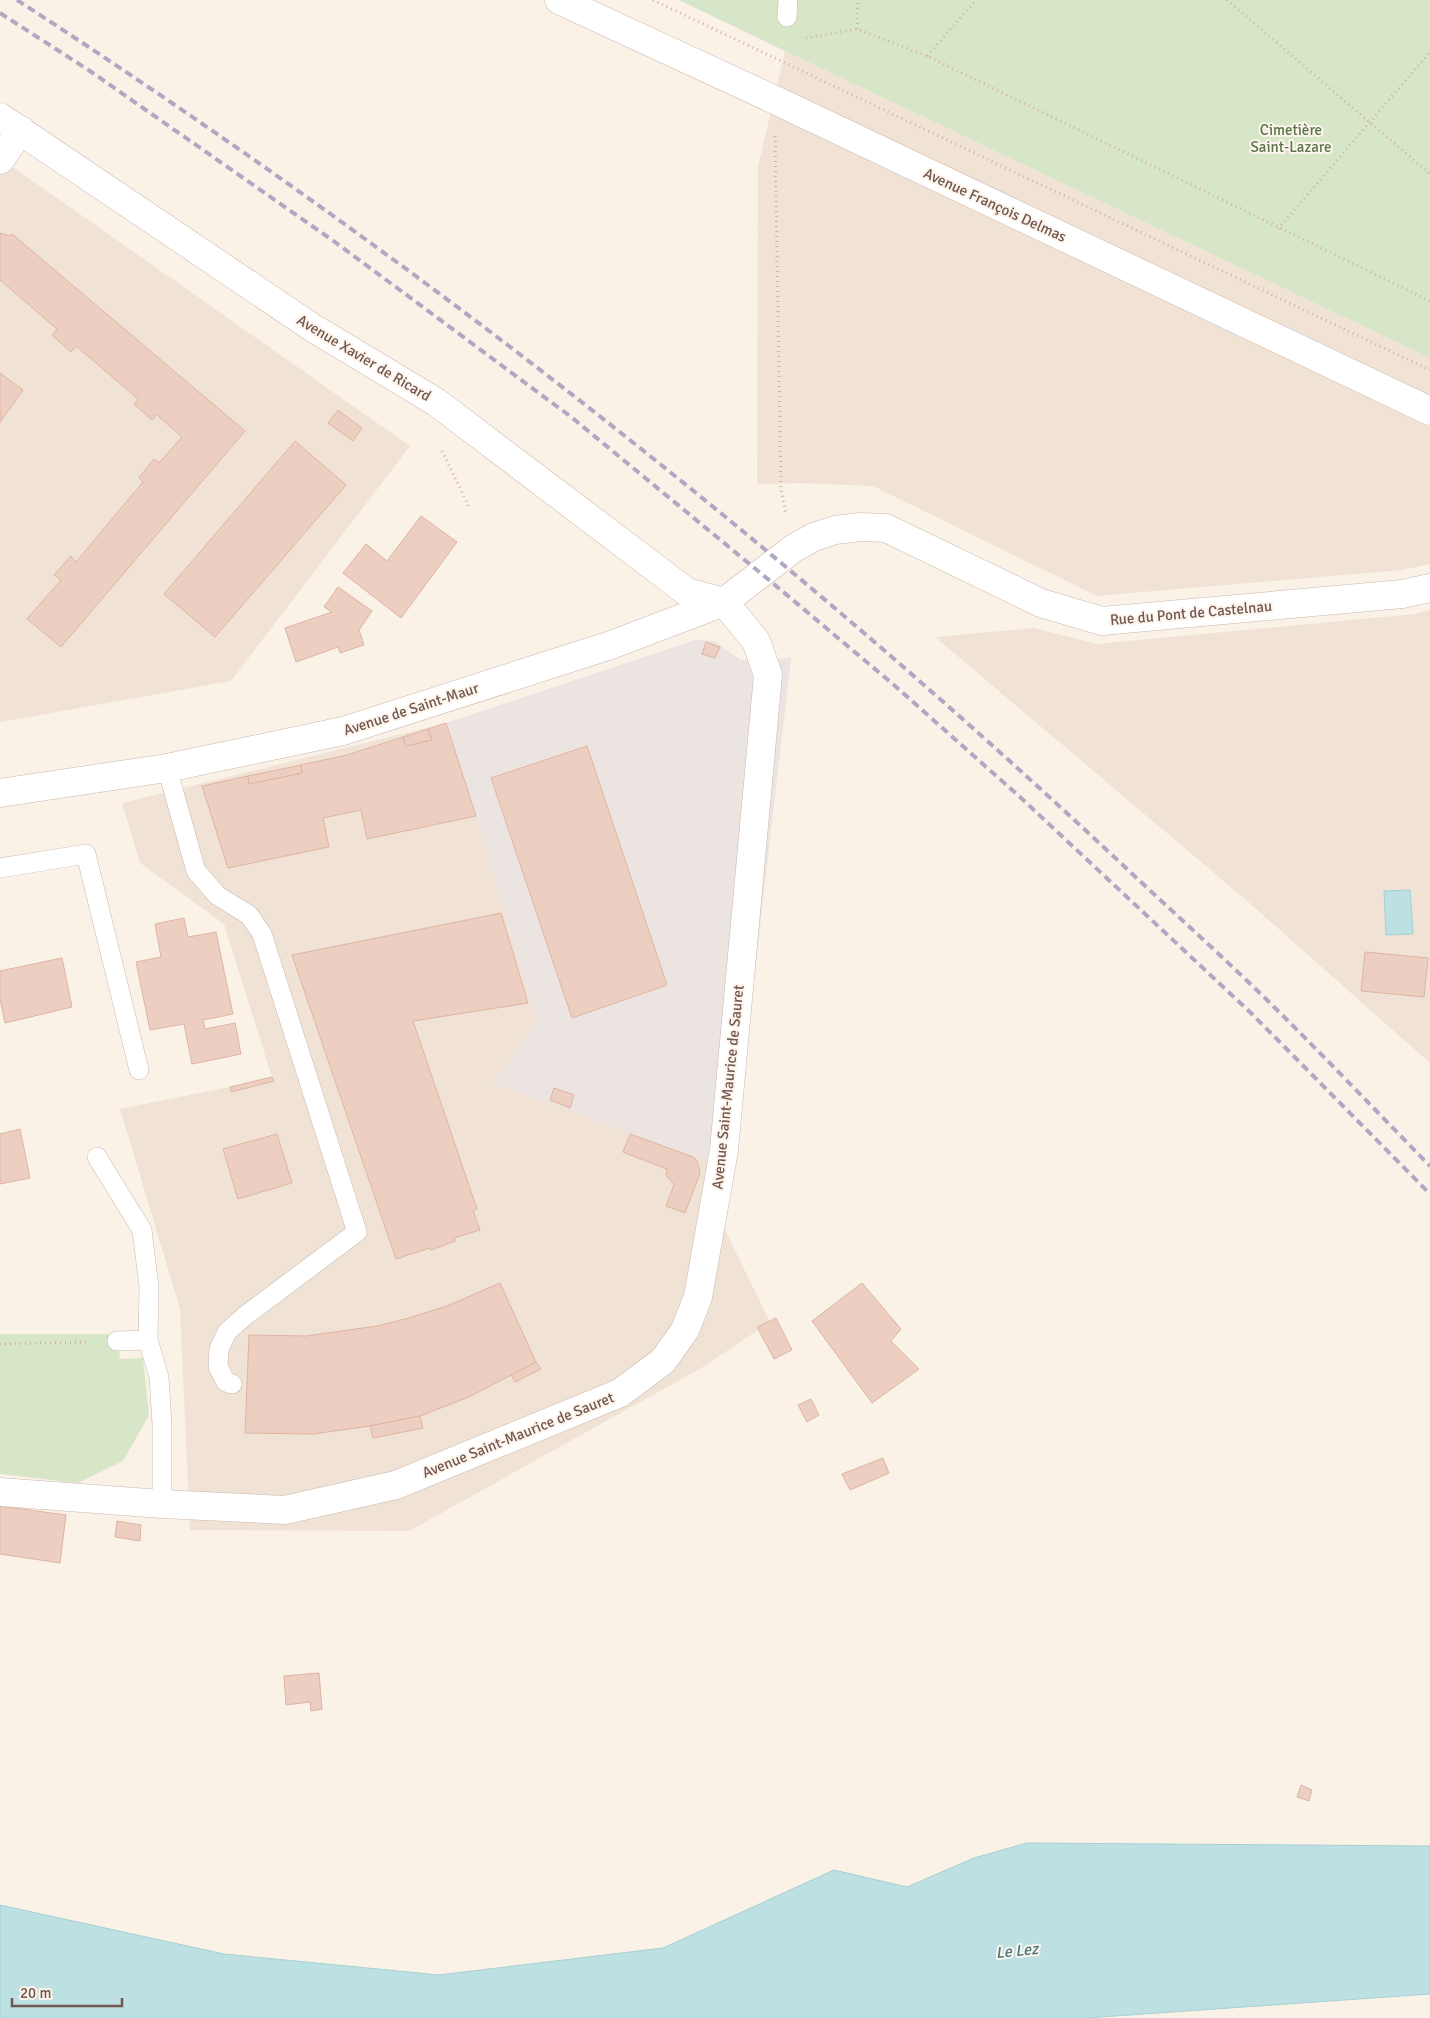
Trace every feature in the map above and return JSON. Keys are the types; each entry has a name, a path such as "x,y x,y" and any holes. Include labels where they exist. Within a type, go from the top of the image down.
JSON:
{"street":[{"name":"Avenue François Delmas","path":"559,0 775,100 1430,412"},
{"path":"0,160 10,124"},
{"name":"Avenue Xavier de Ricard","path":"10,124 313,328 436,402 687,592 724,602"},
{"name":"Rue du Pont de Castelnau","path":"794,548 814,537 836,530 861,527 886,528 1041,603 1102,621 1402,594 1430,588"},
{"name":"Avenue de Saint-Maur","path":"0,793 167,768 343,731 611,645 724,602 794,548"},
{"name":"Avenue Saint-Maurice de Sauret","path":"0,1492 162,1504 285,1510 396,1485 620,1393 663,1360 685,1330 698,1297 724,1150 768,674 756,641 724,602"}],"lane":[{"path":"167,768 196,871 218,896 249,915 262,934 357,1232 246,1315 227,1332 219,1349 218,1367 226,1382 232,1384"},
{"path":"0,868 86,854 139,1070"},
{"path":"97,1157 142,1230 149,1287 148,1340 159,1377 162,1424 162,1504"},
{"path":"117,1341 148,1340"}],"path":[{"path":"652,0 1430,370"},
{"path":"857,29 858,0"},
{"path":"926,56 976,0"},
{"path":"1227,0 1430,174"},
{"path":"787,9 808,39 857,29 926,56 1278,229 1430,301"},
{"path":"1278,229 1430,52"},
{"path":"775,100 781,489 794,548"},
{"path":"443,452 470,509"},
{"path":"0,1344 117,1341"}],"shaded area":[{"path":"785,51 1430,358 1430,564 1402,570 1097,596 873,486 800,483 757,484 758,167"},
{"path":"0,158 410,446 231,681 0,722"},
{"path":"1430,610 1430,1063 1246,900 935,637 1034,628 1097,644 1415,614"},
{"path":"695,640 715,641 740,660 791,658 732,1170 493,1083 537,1021 476,816 446,723"},
{"path":"446,723 476,816 537,1021 732,1170 724,1228 770,1322 703,1367 409,1531 190,1530 180,1309 120,1109 272,1077 224,924 140,863 122,803"}],"green space":[{"name":"Cimetière Saint-Lazare","path":"679,0 1430,0 1430,358 785,51"},
{"path":"0,1334 118,1334 120,1359 143,1358 149,1415 123,1461 78,1483 0,1474"}],"water":[{"path":"1410,890 1413,934 1386,935 1384,891"},
{"name":"Le Lez","path":"1027,1843 1430,1846 1430,1994 1086,2018 0,2018 0,1905 224,1954 439,1975 663,1948 834,1870 907,1887 974,1858"}],"building":[{"path":"0,233 9,236 12,234 245,431 61,647 27,619 61,580 54,575 71,556 76,562 143,482 139,478 154,459 159,463 182,437 157,415 152,420 134,404 138,399 76,346 71,352 52,335 57,329 0,280"},
{"path":"0,373 23,390 0,422"},
{"path":"338,410 362,428 353,441 328,423"},
{"path":"295,441 346,485 215,637 164,594"},
{"path":"421,516 457,542 401,618 343,573 366,544 387,561"},
{"path":"338,587 372,611 359,630 364,645 340,653 338,647 296,662 285,628 332,612 324,607"},
{"path":"706,642 720,647 715,658 702,654"},
{"path":"446,723 476,816 367,839 361,810 323,818 329,847 228,868 202,786 248,776 249,784 302,773 301,765 347,755 403,737 406,746 432,740 428,729"},
{"path":"428,729 432,740 406,746 403,737"},
{"path":"587,746 667,985 572,1018 491,778"},
{"path":"301,765 302,773 249,784 248,776"},
{"path":"501,913 528,1003 413,1021 477,1209 473,1211 480,1230 454,1238 455,1241 431,1250 430,1248 396,1259 292,955"},
{"path":"184,918 188,937 216,932 233,1014 203,1020 205,1029 235,1023 241,1054 192,1064 184,1024 150,1030 136,962 161,957 155,924"},
{"path":"1365,952 1428,958 1424,997 1361,991"},
{"path":"62,958 72,1007 5,1023 0,999 0,971"},
{"path":"272,1077 274,1081 231,1092 230,1087"},
{"path":"554,1088 574,1095 570,1108 550,1100"},
{"path":"20,1129 30,1178 0,1184 0,1134"},
{"path":"277,1134 292,1183 238,1199 223,1149"},
{"path":"630,1134 693,1157 697,1161 700,1171 699,1176 685,1213 666,1206 674,1185 666,1175 667,1169 623,1152"},
{"path":"500,1283 536,1362 469,1397 420,1416 370,1426 313,1434 245,1433 249,1335 306,1336 377,1326 447,1306"},
{"path":"862,1283 901,1329 891,1341 919,1369 872,1403 812,1321"},
{"path":"776,1318 792,1350 774,1359 757,1327"},
{"path":"536,1362 541,1369 515,1382 511,1375"},
{"path":"811,1399 819,1415 807,1422 798,1405"},
{"path":"420,1416 423,1428 373,1438 370,1426"},
{"path":"883,1458 889,1473 850,1490 842,1474"},
{"path":"0,1506 66,1515 60,1563 0,1554"},
{"path":"117,1521 141,1525 140,1541 115,1537"},
{"path":"319,1673 322,1709 311,1711 310,1702 286,1705 284,1676"},
{"path":"1301,1785 1312,1790 1309,1801 1297,1797"}],"railway":[{"path":"17,0 309,198 592,410 729,520 864,633 997,750 1216,951 1329,1062 1430,1166"},
{"path":"0,13 90,71 335,242 570,416 769,580 894,685 1020,797 1251,1013 1430,1194"}]}
